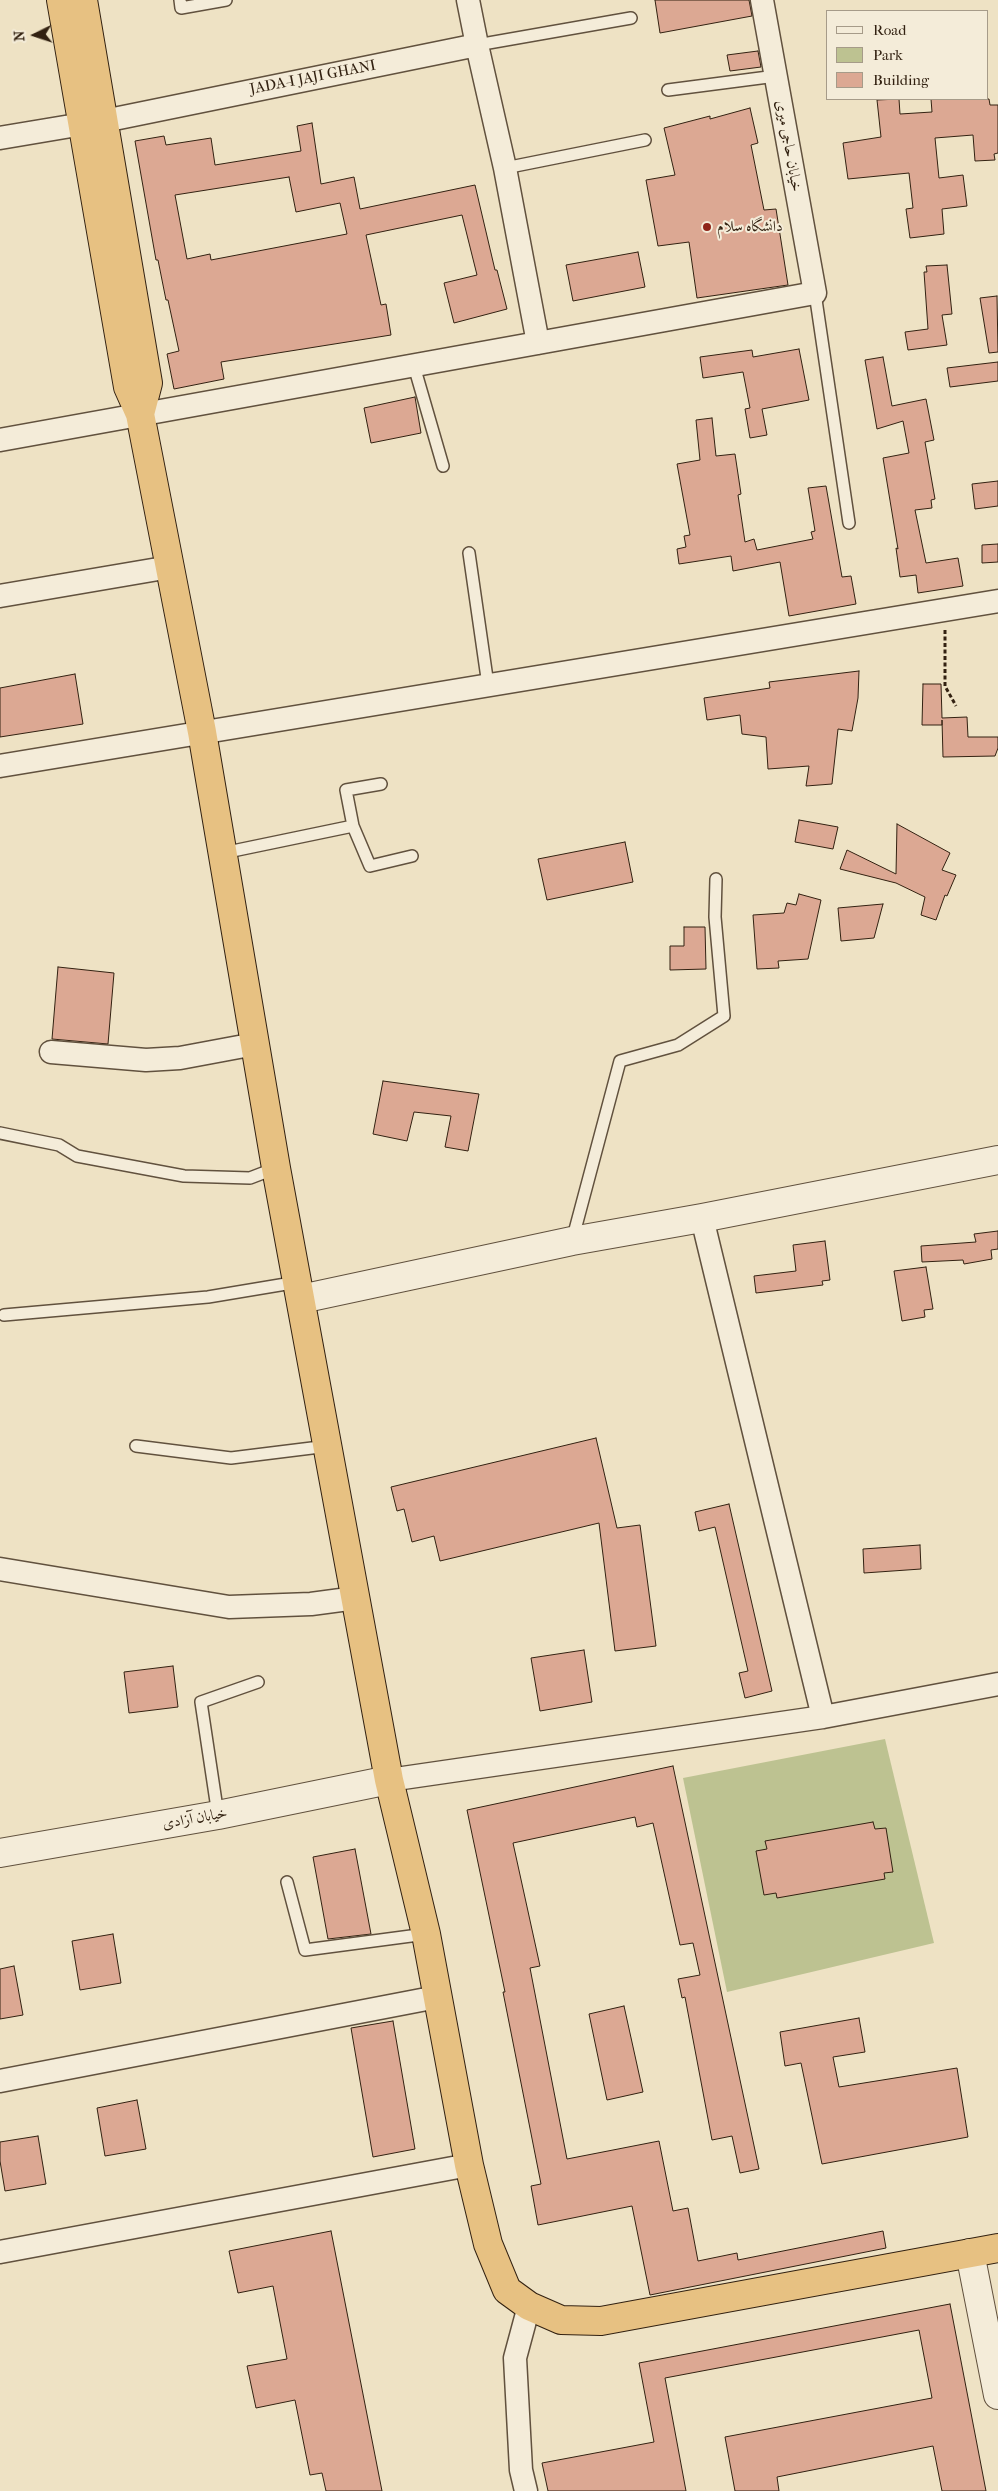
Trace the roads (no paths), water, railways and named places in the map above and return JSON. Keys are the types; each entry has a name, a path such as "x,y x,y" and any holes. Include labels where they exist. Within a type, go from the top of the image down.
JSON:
{"highway":[{"path":"61,0 94,122 148,383 140,414 202,732 276,1168 389,1780 426,1934 469,2165 488,2244 507,2290 530,2306 561,2320 601,2321 998,2248"},
{"path":"83,0 94,122"}],"street":[{"path":"468,0 505,168 538,344"},
{"name":"خیابان حاجی میری","path":"762,0 815,293"},
{"name":"JADA-I JAJI GHANI","path":"0,138 94,122 477,45"},
{"path":"0,440 815,293"},
{"path":"0,596 170,567"},
{"path":"0,766 998,601"},
{"path":"51,1052 146,1060 180,1058 255,1044"},
{"path":"300,1291 702,1218 998,1160"},
{"path":"702,1218 823,1717"},
{"path":"0,1569 229,1607 311,1604 356,1598"},
{"path":"389,1780 823,1717 998,1684"},
{"name":"خیابان آزادی","path":"0,1853 218,1815 389,1780"},
{"path":"0,2081 437,1997"},
{"path":"0,2252 469,2165"},
{"path":"970,2253 998,2395"},
{"path":"526,2491 521,2470 515,2358 530,2306"}],"lane":[{"path":"180,0 181,8 226,0"},
{"path":"477,45 631,18"},
{"path":"668,90 776,76"},
{"path":"505,168 645,140"},
{"path":"815,293 849,523"},
{"path":"414,366 443,466"},
{"path":"469,553 488,685"},
{"path":"381,784 346,790 353,826 370,866 412,856"},
{"path":"223,853 353,826"},
{"path":"572,1241 620,1061 678,1045 724,1016 715,918 716,879"},
{"path":"0,1133 59,1145 77,1156 184,1176 250,1178 276,1168"},
{"path":"4,1315 208,1296 300,1291"},
{"path":"136,1446 231,1458 328,1446"},
{"path":"218,1815 201,1702 258,1682"},
{"path":"287,1882 305,1950 426,1934"}],"place":[{"name":"دانشگاه سلام","path":"707,227"}]}
